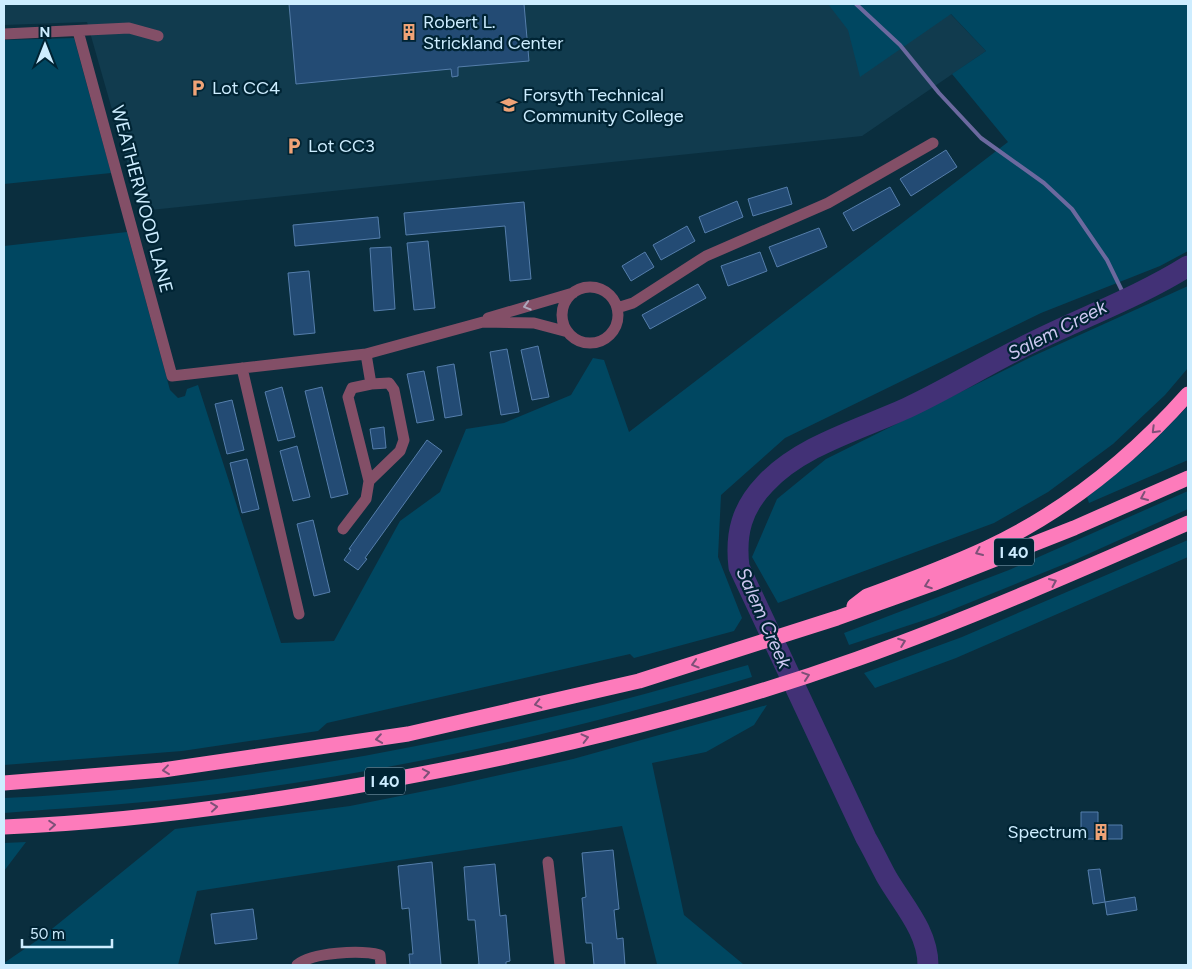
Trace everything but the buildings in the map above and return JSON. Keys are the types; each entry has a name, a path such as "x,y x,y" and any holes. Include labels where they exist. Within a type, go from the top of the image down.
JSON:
{"highway":[{"path":"837,618 867,596 965,558 1041,519 1114,467 1145,440 1188,394"},
{"name":"I 40","path":"4,783 163,770 408,734 639,681 837,618 1001,557 1188,478"},
{"name":"I 40","path":"4,827 54,825 271,801 466,766 694,711 856,659 1035,590 1188,523"}],"street":[{"path":"4,34 129,28 158,36"},
{"name":"WEATHERWOOD LANE","path":"78,31 172,376 242,368"},
{"path":"617,308 633,303 706,256 828,203 933,143"},
{"path":"299,614 242,368 366,354 482,322 534,323 568,332 584,343 603,340 616,327 617,308 614,299 599,288 581,288 573,293 490,317 482,322"},
{"path":"568,332 562,316 563,307 573,293"},
{"path":"366,354 371,384"},
{"path":"343,529 366,499 369,481 348,397 352,388 389,383 394,390 404,440 400,451 369,481"},
{"path":"548,862 560,965"},
{"path":"297,965 324,955 368,952 380,955 381,965"}],"shaded area":[{"name":"Forsyth Technical Community College","path":"4,4 941,4 986,51 862,136 141,211 87,22 4,25"},
{"path":"828,4 1188,4 1188,251 1160,266 1041,313 785,438 721,495 718,557 742,618 734,631 634,658 630,654 327,723 318,731 182,751 4,765 4,246 127,232 170,390 178,398 185,396 187,389 198,385 281,643 334,641 400,521 440,492 466,429 504,423 571,395 593,358 604,360 629,432 1008,142 952,74 986,51 951,14 860,77 848,30"},
{"path":"74,38 111,173 4,184 4,40"},
{"path":"1188,286 1188,368 1165,395 1113,444 1048,492 994,523 778,603 752,557 777,499 826,459 1031,357"},
{"path":"1188,406 1188,460 1089,503 1087,497 1147,448"},
{"path":"1188,491 1188,509 1077,559 934,617 849,645 844,633 1009,570"},
{"path":"1188,540 1188,557 956,658 875,688 864,673 962,637"},
{"path":"748,665 752,677 541,734 399,765 256,789 183,798 4,813 4,798 150,787 295,768 439,741 582,710"},
{"path":"767,705 754,725 706,752 652,763 684,915 743,964 657,964 622,826 197,891 178,965 4,965 4,963 42,937 175,829 350,806 450,786 573,759"},
{"path":"26,842 4,871 4,843"}],"waterway":[{"path":"856,4 900,45 939,93 981,138 1044,183 1072,209 1107,260 1126,299"},
{"name":"Salem Creek","path":"928,965 927,953 919,929 886,876 866,838 739,567 738,543 742,522 757,493 780,470 797,458 834,439 911,406 1019,349 1132,296 1188,266"}],"place":[{"name":"Robert L. Strickland Center","path":"409,32"},
{"name":"Lot CC4","path":"198,88"},
{"name":"Forsyth Technical Community College","path":"509,105"},
{"name":"Lot CC3","path":"294,146"},
{"name":"Spectrum","path":"1101,832"}]}
